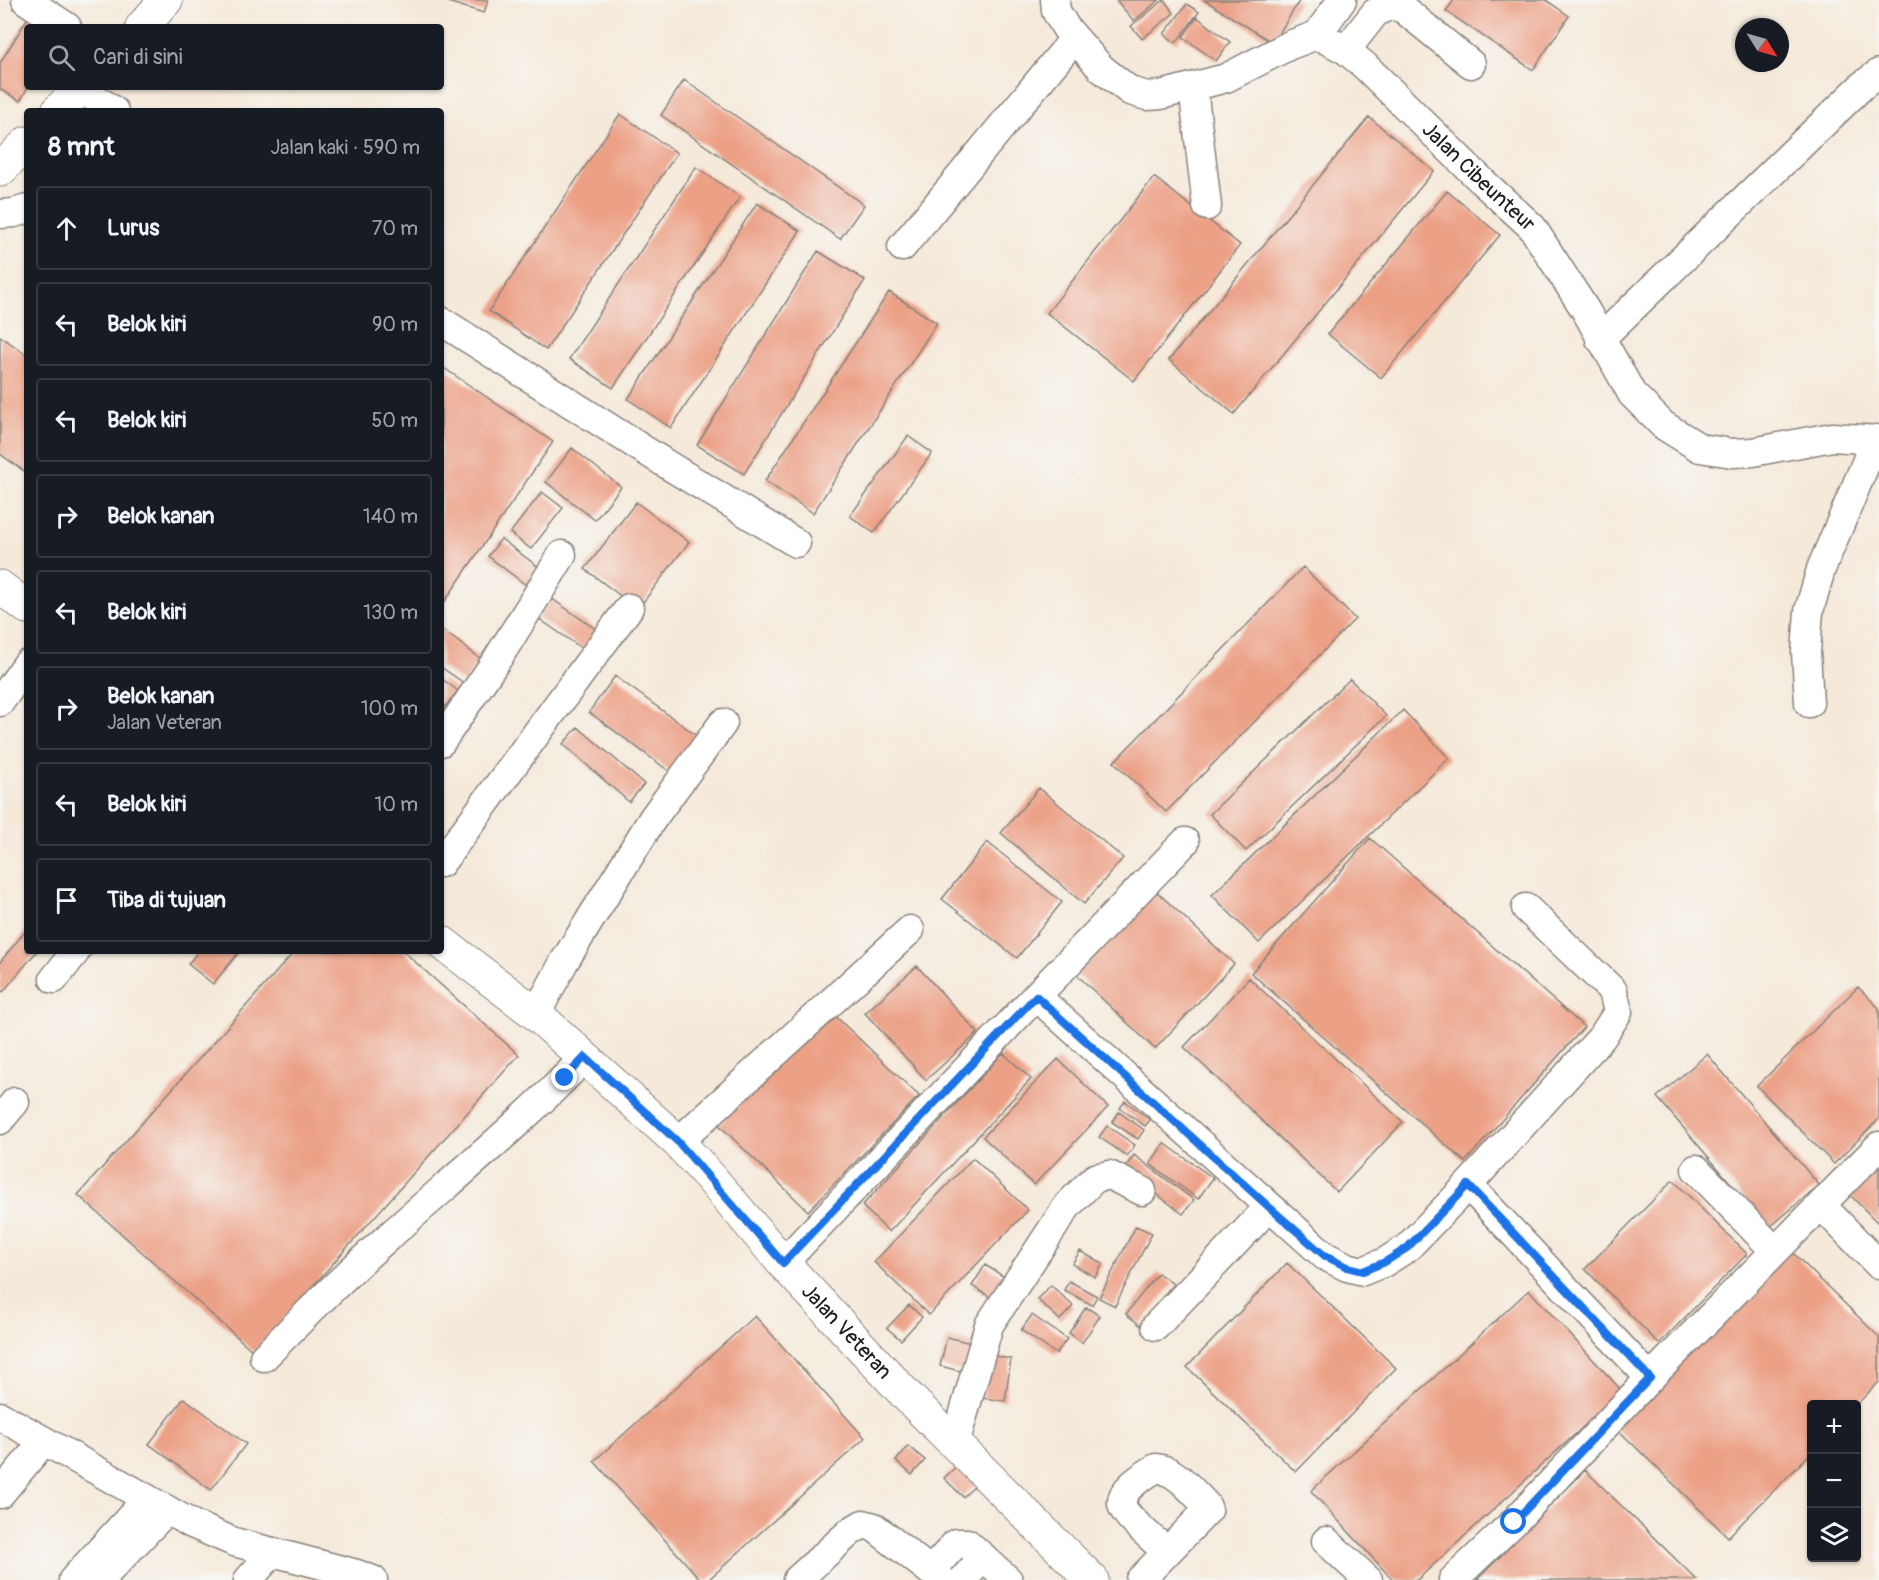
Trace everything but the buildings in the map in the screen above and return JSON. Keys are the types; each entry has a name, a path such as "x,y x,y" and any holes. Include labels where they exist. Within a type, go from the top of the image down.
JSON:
{"main road":[{"path":"145,24 166,0"},
{"path":"61,108 78,90"},
{"path":"0,170 24,146"},
{"path":"0,587 24,605"},
{"name":"Jalan Veteran","path":"444,944 536,1014 678,1142 783,1263 908,1397 1092,1580"}],"street":[{"path":"26,0 62,24"},
{"path":"1055,0 1056,10 1074,39 1101,68 1130,91 1147,96 1193,88 1226,78 1290,45 1317,35 1342,0"},
{"path":"1346,50 1375,13 1389,4 1402,8 1472,64"},
{"name":"Jalan Cibeunteur","path":"1317,35 1346,50 1532,227 1586,311 1632,394 1663,425 1700,448 1732,453 1754,452 1832,437 1878,440"},
{"path":"902,247 1074,39"},
{"path":"1600,339 1863,85 1879,73"},
{"path":"1193,88 1207,206"},
{"path":"85,90 110,108"},
{"path":"0,214 24,210"},
{"path":"444,323 671,467 796,543"},
{"path":"1809,703 1806,652 1809,611 1821,569 1878,440"},
{"path":"444,738 498,658 562,555"},
{"path":"444,859 629,608"},
{"path":"0,702 24,668"},
{"path":"536,1014 564,962 653,819 723,723"},
{"path":"783,1263 1185,842"},
{"path":"1036,996 1325,1256 1347,1267 1363,1271 1385,1262 1407,1248 1468,1185 1602,1038 1618,1012 1613,991 1526,908"},
{"path":"678,1142 910,930"},
{"path":"54,980 74,954"},
{"path":"264,1357 350,1271 456,1178 585,1057"},
{"path":"1453,1580 1514,1522 1650,1378 1879,1146"},
{"path":"1696,1169 1775,1251"},
{"path":"955,1444 988,1325 1068,1205 1095,1178 1110,1175 1142,1191"},
{"path":"1468,1185 1650,1378"},
{"path":"1821,1205 1879,1265"},
{"path":"1156,1326 1269,1207"},
{"path":"4,1425 44,1441 192,1524 234,1542 373,1580"},
{"path":"0,1494 44,1441"},
{"path":"73,1580 157,1504"},
{"path":"100,1580 157,1504"},
{"path":"814,1580 863,1524"},
{"path":"797,1580 851,1531 863,1524 874,1527 937,1576 956,1543 967,1543 1008,1580"},
{"path":"1326,1541 1368,1580"},
{"path":"248,1580 273,1552"},
{"path":"1140,1580 1167,1552"},
{"path":"963,1580 983,1557"}],"route":[{"path":"565,1078 585,1057 678,1142 783,1263 1036,996 1325,1256 1347,1267 1363,1271 1385,1262 1407,1248 1468,1185 1650,1378 1514,1522"}]}
